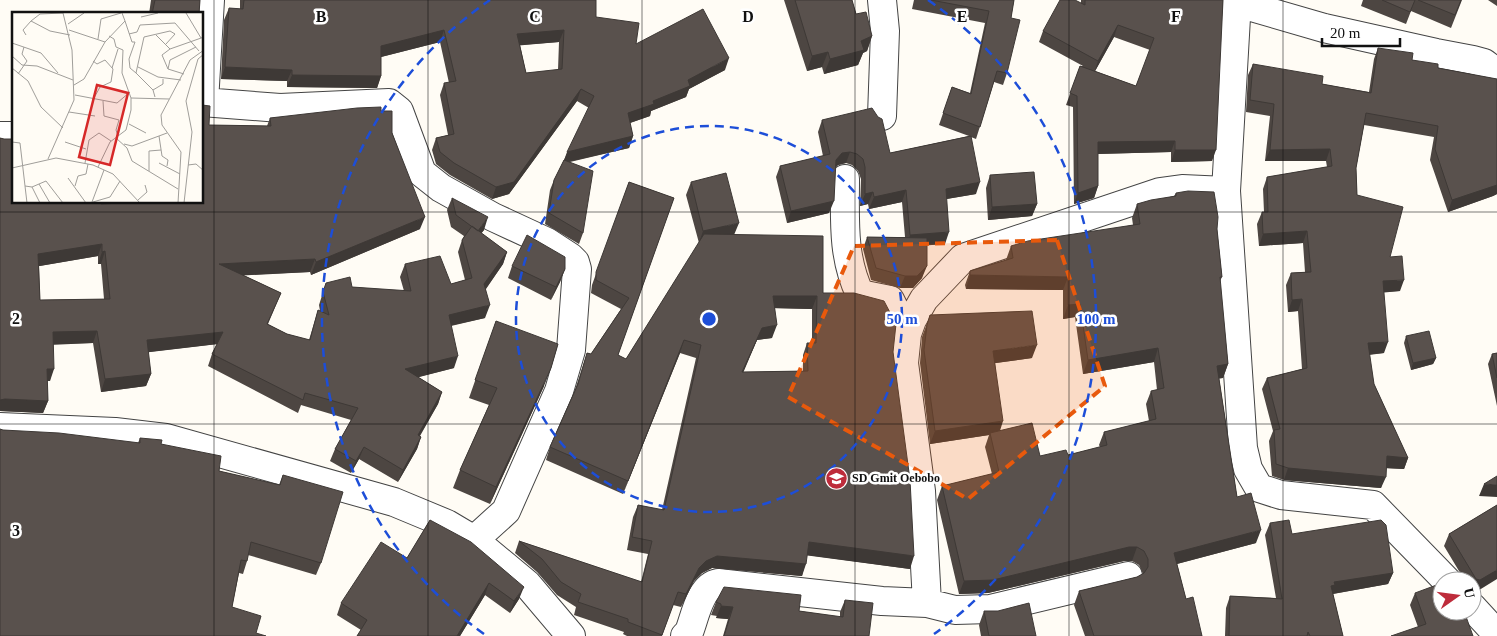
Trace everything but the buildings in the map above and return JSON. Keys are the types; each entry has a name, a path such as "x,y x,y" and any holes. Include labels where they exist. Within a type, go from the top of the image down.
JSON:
{"street":[{"path":"204,87 210,0"},
{"path":"882,0 885,31 882,116"},
{"path":"1437,571 1373,505 1281,495 1259,488 1248,469 1243,448 1226,191 1237,2 1324,28 1484,63 1497,73"},
{"path":"204,102 280,108 389,102 398,110 422,173 433,183 494,217 547,242 575,262 577,269 571,350 559,390 506,511 474,540"},
{"path":"845,179 848,263 853,279 860,294 890,300 907,334"},
{"path":"927,603 921,491 904,363 907,334 924,298 963,258 1160,192 1182,188 1226,191"},
{"path":"0,427 115,432 166,438 394,502 447,524 474,540 527,584 565,634"},
{"path":"685,636 689,632 703,594 708,587 718,583 882,602 927,603 955,610 990,609 1128,576"},
{"path":"1482,618 1497,634"}],"highlighted area":[{"path":"1057,240 1105,386 968,499 788,397 854,246"}],"place":[{"name":"SD Gmit Oebobo","path":"836,478"}]}
